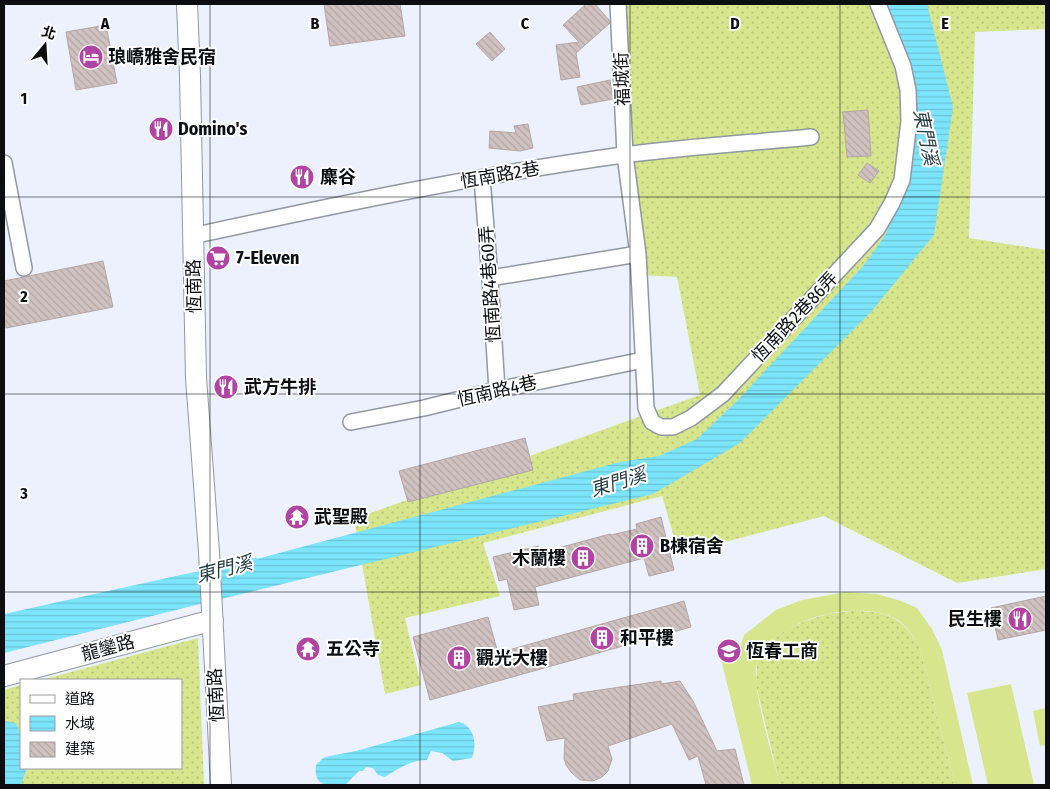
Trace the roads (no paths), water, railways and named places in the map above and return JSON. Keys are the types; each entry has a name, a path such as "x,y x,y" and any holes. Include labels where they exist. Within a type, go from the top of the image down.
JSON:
{"street":[{"name":"恆南路","path":"187,4 196,378 210,568 221,785"},
{"name":"福城街","path":"618,4 625,155"},
{"name":"恆南路2巷86弄","path":"625,155 638,254 646,408 652,422 661,427 674,427 691,418 723,394 877,229 892,203 902,180 909,121 908,90 903,66 878,4"},
{"name":"恆南路2巷","path":"192,236 347,202 625,155 811,137"},
{"path":"4,163 24,268"},
{"name":"恆南路4巷60弄","path":"482,178 497,390"},
{"path":"490,278 638,254"},
{"name":"恆南路4巷","path":"351,422 643,360"},
{"name":"龍鑾路","path":"4,676 212,612"}],"water":[{"path":"882,4 927,4 953,107 934,235 871,312 740,443 653,494 4,653 4,614 238,564 620,462 659,456 697,439 737,401 864,265 886,234 900,199 916,126 915,104"},
{"path":"4,721 16,723 20,733 20,769 27,769 21,785 4,785"},
{"path":"459,722 468,727 473,737 474,753 472,758 453,761 442,753 431,751 427,760 410,763 385,777 378,775 373,768 366,767 363,771 359,771 345,785 323,784 317,778 316,765 323,758 356,751"}],"waterway":[{"name":"東門溪","path":"232,566 256,560"}],"place":[{"name":"琅嶠雅舍民宿","path":"91,57"},
{"name":"Domino's","path":"161,129"},
{"name":"麋谷","path":"302,177"},
{"name":"7-Eleven","path":"218,258"},
{"name":"武方牛排","path":"226,387"},
{"name":"武聖殿","path":"297,517"},
{"name":"B棟宿舍","path":"642,546"},
{"name":"木蘭樓","path":"583,558"},
{"name":"民生樓","path":"1020,619"},
{"name":"和平樓","path":"602,638"},
{"name":"五公寺","path":"308,649"},
{"name":"恆春工商","path":"729,651"},
{"name":"觀光大樓","path":"459,658"}]}
